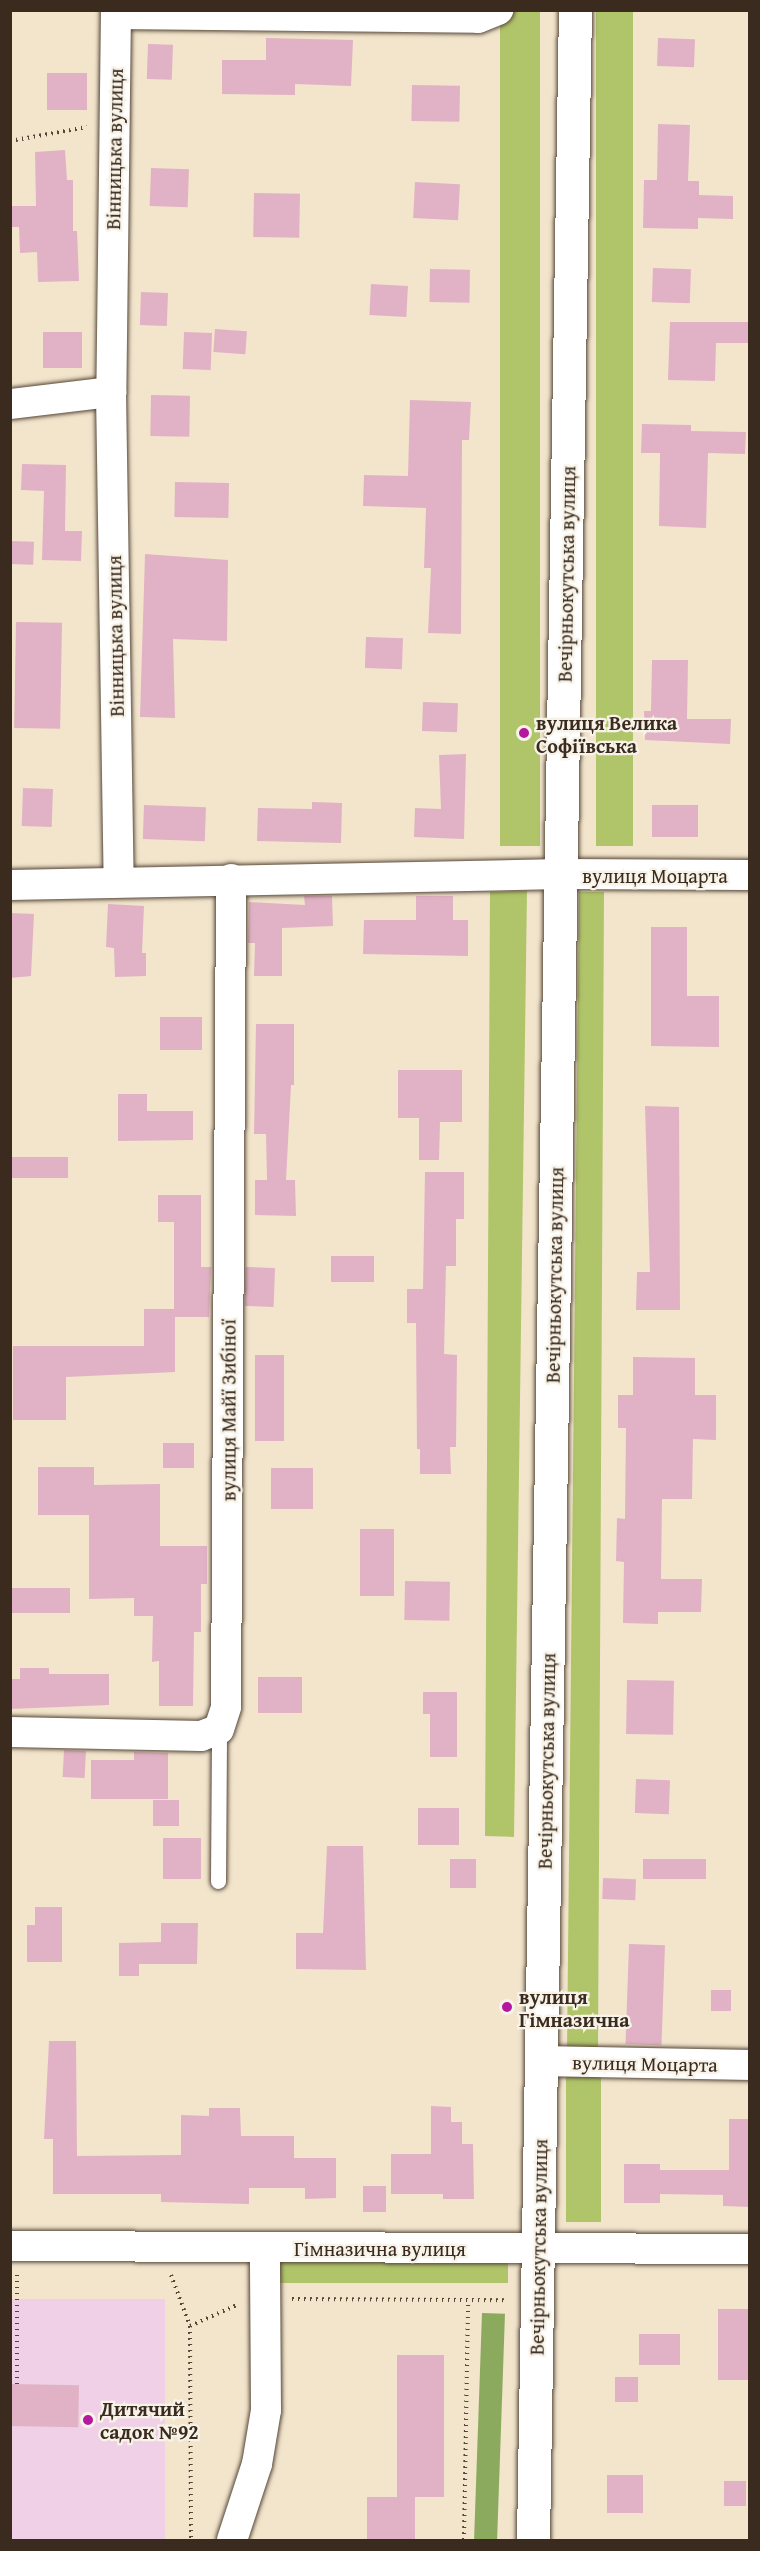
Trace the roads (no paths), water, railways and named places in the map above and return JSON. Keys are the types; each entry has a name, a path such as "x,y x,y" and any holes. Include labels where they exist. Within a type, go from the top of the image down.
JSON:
{"street":[{"name":"Вінницька вулиця","path":"118,880 111,392 116,12 478,18 498,10"},
{"name":"Вечірньокутська вулиця","path":"534,2541 575,10"},
{"path":"10,404 111,392"},
{"name":"вулиця Моцарта","path":"561,874 750,875"},
{"path":"10,885 118,880 561,874"},
{"name":"вулиця Майї Зибіної","path":"219,1729 226,1707 231,879"},
{"path":"10,1732 201,1736 219,1729"},
{"name":"вулиця Моцарта","path":"541,2061 750,2065"},
{"path":"232,2541 257,2464 266,2410 254,2301 265,2247"},
{"name":"Гімназична вулиця","path":"14,2258 265,2247 750,2249"}],"lane":[{"path":"218,1881 219,1729"}],"place":[{"name":"вулиця Велика Софіївська","path":"524,733"},
{"name":"вулиця Гімназична","path":"507,2007"},
{"name":"Дитячий садок №92","path":"88,2420"}]}
